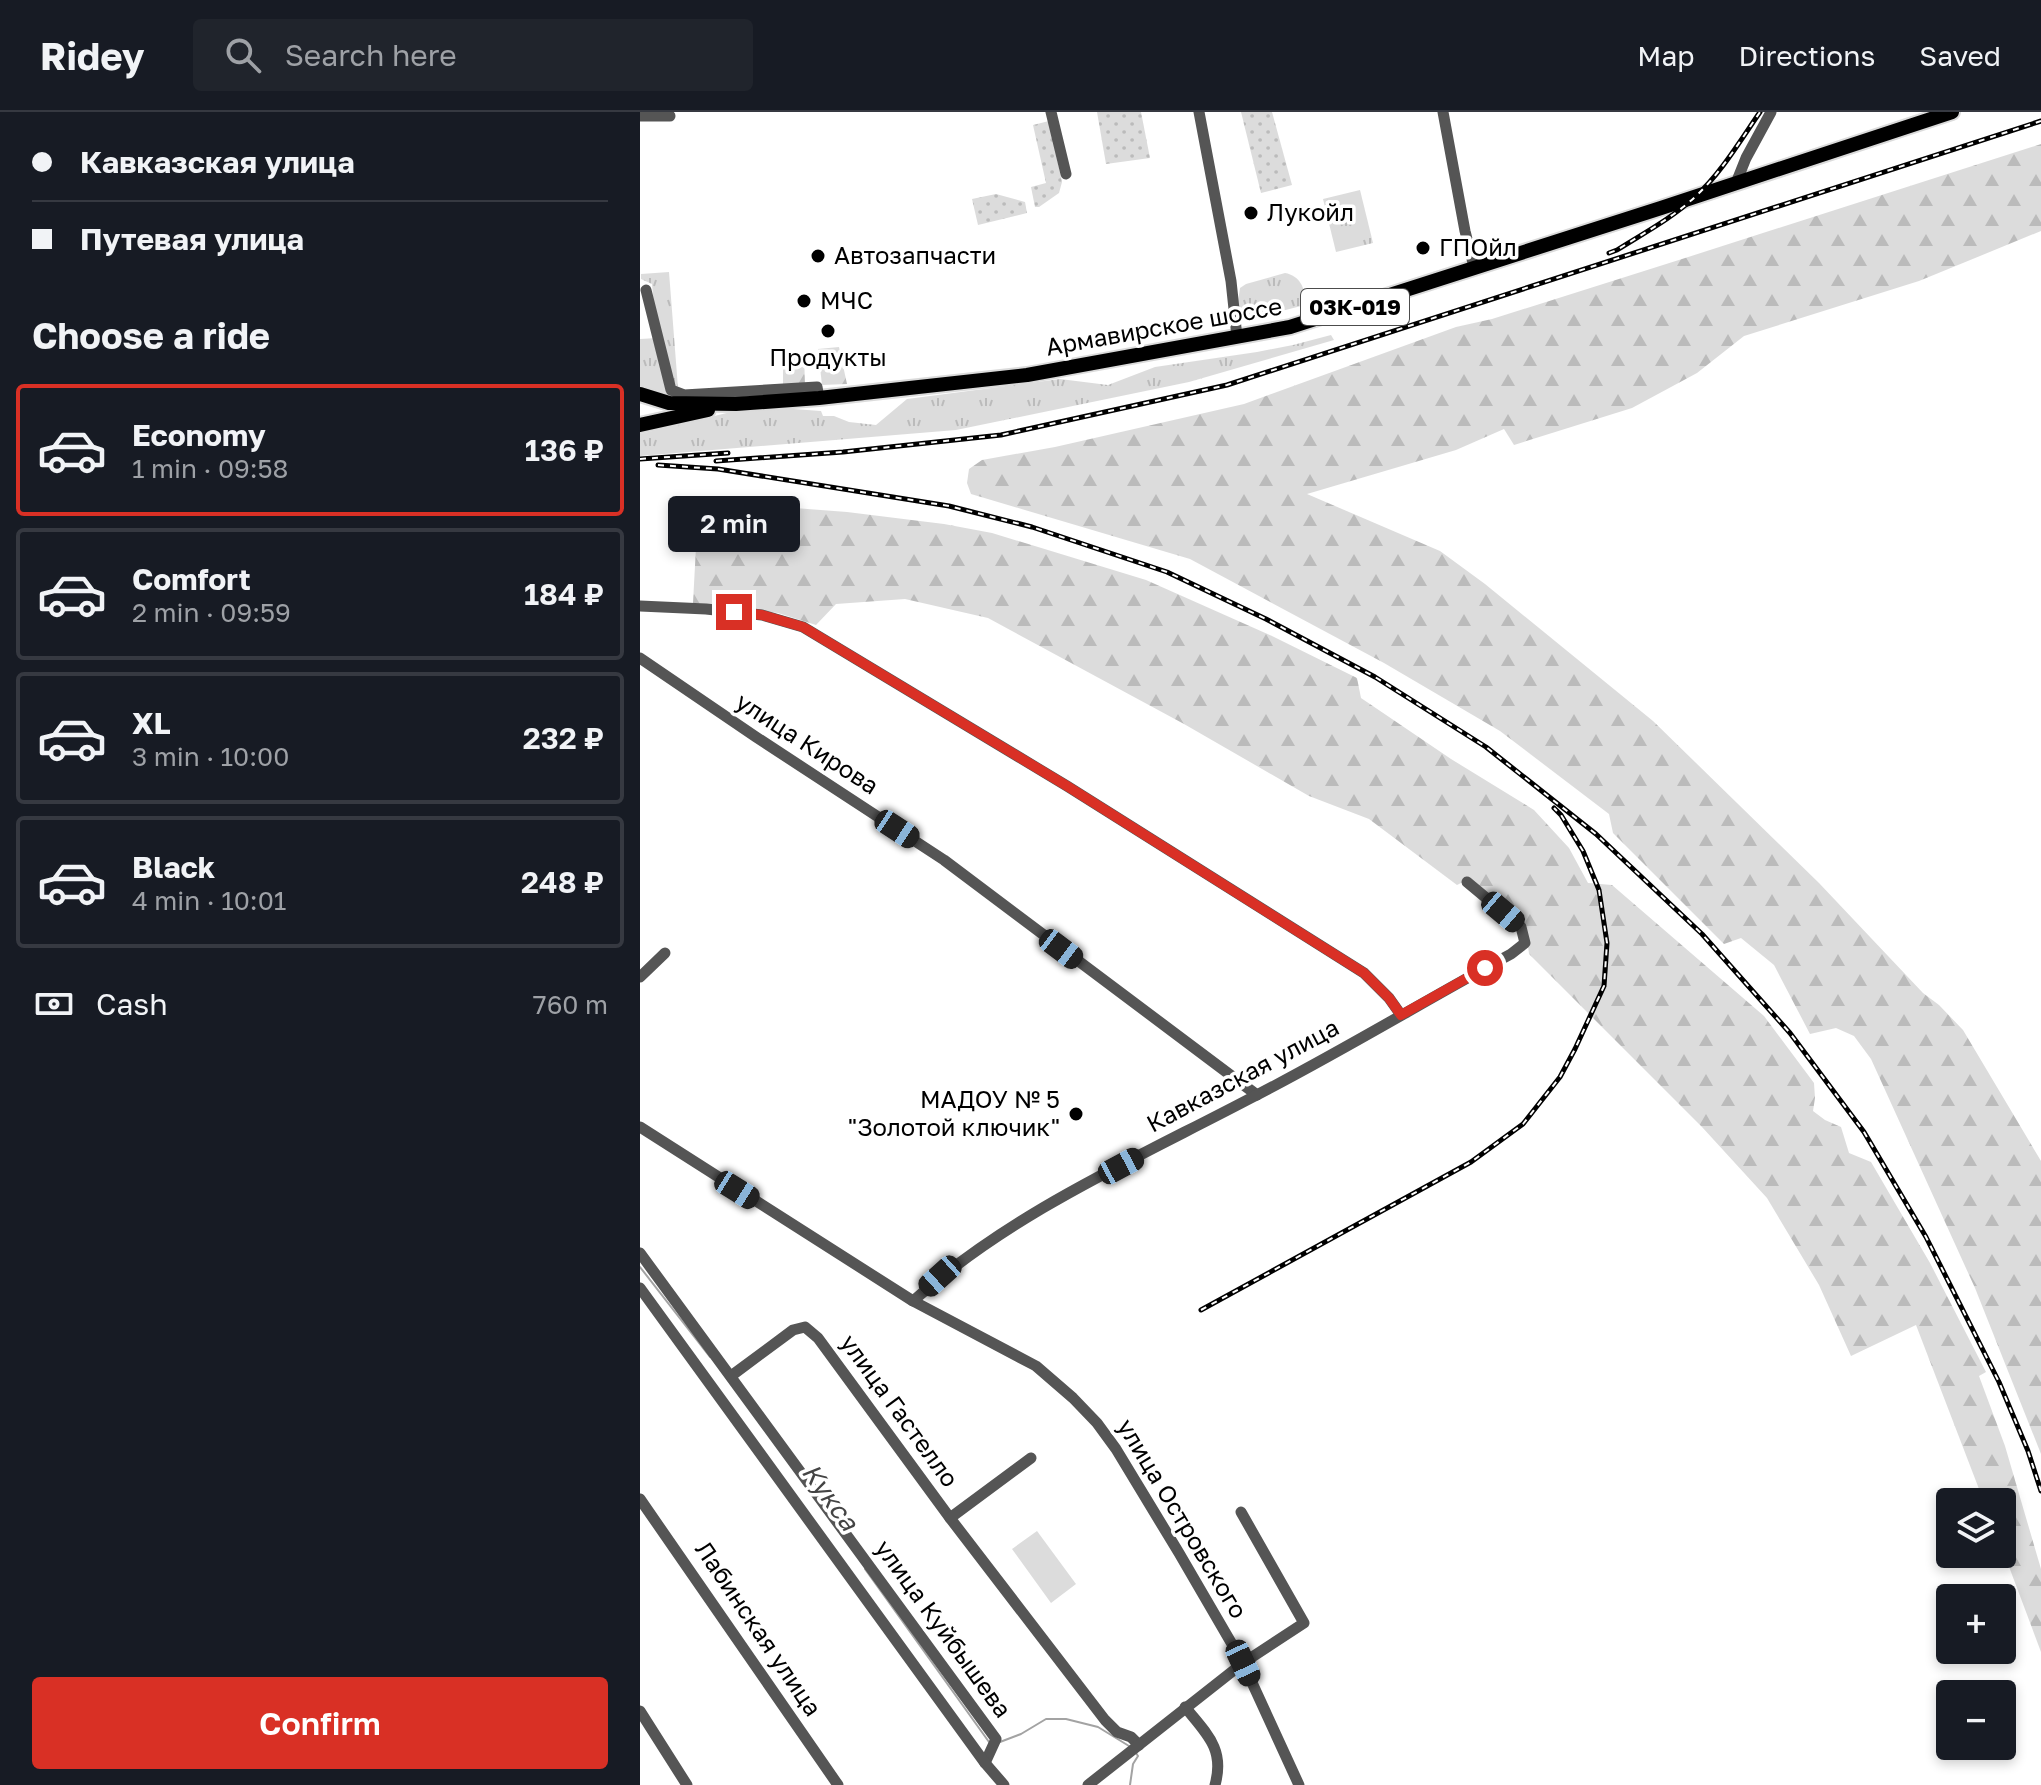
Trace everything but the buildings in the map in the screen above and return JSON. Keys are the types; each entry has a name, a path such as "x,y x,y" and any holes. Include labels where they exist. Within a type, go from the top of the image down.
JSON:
{"main road":[{"name":"Армавирское шоссе","path":"640,394 669,403 736,404 819,398 1027,375 1290,327 1952,112"},
{"path":"640,425 736,404"}],"street":[{"path":"1051,112 1066,174"},
{"path":"1199,112 1231,281 1237,337"},
{"path":"1443,112 1474,267"},
{"path":"1736,183 1771,112"},
{"path":"640,116 670,116"},
{"path":"646,290 671,390 684,395 817,387 819,398"},
{"path":"640,606 762,615 803,627 1080,794 1364,973 1401,1015"},
{"name":"улица Кирова","path":"640,658 944,860 1257,1095"},
{"name":"Кавказская улица","path":"913,1301 940,1276 994,1237 1067,1194 1257,1095 1511,954 1525,943 1521,927 1467,882"},
{"path":"640,977 665,953"},
{"name":"улица Островского","path":"640,1127 913,1301 1036,1366 1073,1398 1097,1423 1149,1502 1243,1663 1299,1785"},
{"name":"улица Куйбышева","path":"640,1253 996,1739 985,1763"},
{"name":"улица Куйбышева","path":"640,1288 1004,1785"},
{"name":"улица Гастелло","path":"731,1376 793,1330 805,1327 818,1338 950,1518 1105,1720 1117,1732 1131,1737 1135,1748"},
{"name":"улица Гастелло","path":"950,1518 1031,1458"},
{"name":"Лабинская улица","path":"640,1499 838,1785"},
{"path":"1088,1785 1243,1663 1304,1623 1241,1512"},
{"path":"1185,1707 1214,1743 1220,1768 1215,1785"},
{"path":"640,1711 687,1785"}],"green space":[{"path":"1097,112 1141,112 1150,158 1106,164"},
{"path":"1241,112 1272,112 1292,185 1261,193"},
{"path":"1049,121 1062,182 1059,193 1035,207 1031,187 1046,183 1033,125"},
{"path":"2041,144 2041,231 1919,281 1744,336 1697,373 1632,408 1514,445 1504,429 1456,450 1307,494 1440,551 1653,721 1819,883 1923,993 1963,1030 2041,1161 2041,1454 1975,1288 1871,1059 1854,1036 1836,1028 1810,1034 1774,965 1741,938 1724,944 1613,833 1609,814 1500,731 1384,663 1190,559 971,494 967,483 969,469 982,460 1055,447 1244,404 1456,327 1492,319"},
{"path":"1360,190 1373,243 1336,252 1323,199"},
{"path":"996,194 1025,202 1027,213 978,225 972,199"},
{"path":"669,272 678,388 667,395 640,388 640,339 657,338 652,284 641,279 641,274"},
{"path":"1285,273 1301,284 1305,305 1242,321 1238,301 1240,288"},
{"path":"1331,335 1334,340 1189,382 956,430 640,456 640,434 735,411 780,408 821,411 823,416 876,425 907,399 1060,379 1108,385 1155,367 1257,352"},
{"path":"839,347 847,384 822,385 818,349"},
{"path":"804,353 805,386 783,387 783,354"},
{"path":"729,503 847,512 992,533 1146,580 1357,678 1361,698 1534,810 1569,848 1588,883 1612,885 1764,1016 1814,1083 1813,1111 1841,1127 1849,1153 1871,1162 1930,1263 1986,1372 1979,1376 2005,1446 2041,1569 2041,1652 2010,1568 2016,1568 2016,1488 1979,1488 1916,1325 1851,1356 1819,1285 1767,1198 1702,1127 1529,954 1526,929 1469,879 1457,885 1369,819 1309,796 988,618 905,599 836,604 816,625 778,613 693,603 696,547 710,545"},
{"path":"1037,1531 1076,1584 1051,1603 1012,1549"}],"waterway":[{"name":"Кукса","path":"640,1267 710,1357"},
{"name":"Кукса","path":"865,1569 989,1742"},
{"name":"Кукса","path":"1000,1742 1046,1719 1066,1719 1098,1727 1129,1746"},
{"name":"Кукса","path":"1130,1785 1133,1764 1138,1756 1136,1753"}],"railway":[{"path":"1609,253 1658,225 1695,197 1722,167 1760,112"},
{"path":"716,461 843,452 1001,435 1227,385 2041,121"},
{"path":"640,459 728,453"},
{"path":"658,465 718,469 949,506 1032,527 1167,572 1266,619 1375,677 1486,747 1596,834 1702,934 1790,1033 1864,1132 1926,1237 1999,1382 2041,1491"},
{"path":"1201,1310 1471,1162 1523,1124 1560,1077 1604,986 1607,943 1599,890 1583,851 1554,808"}],"place":[{"name":"Лукойл","path":"1251,213"},
{"name":"ГПОйл","path":"1423,248"},
{"name":"Автозапчасти","path":"818,256"},
{"name":"МЧС","path":"804,301"},
{"name":"Продукты","path":"828,331"},
{"name":"МАДОУ № 5 \"Золотой ключик\"","path":"1076,1114"}],"route":[{"path":"734,612 762,615 803,627 1040,770 1364,973 1401,1015 1485,968"}]}
